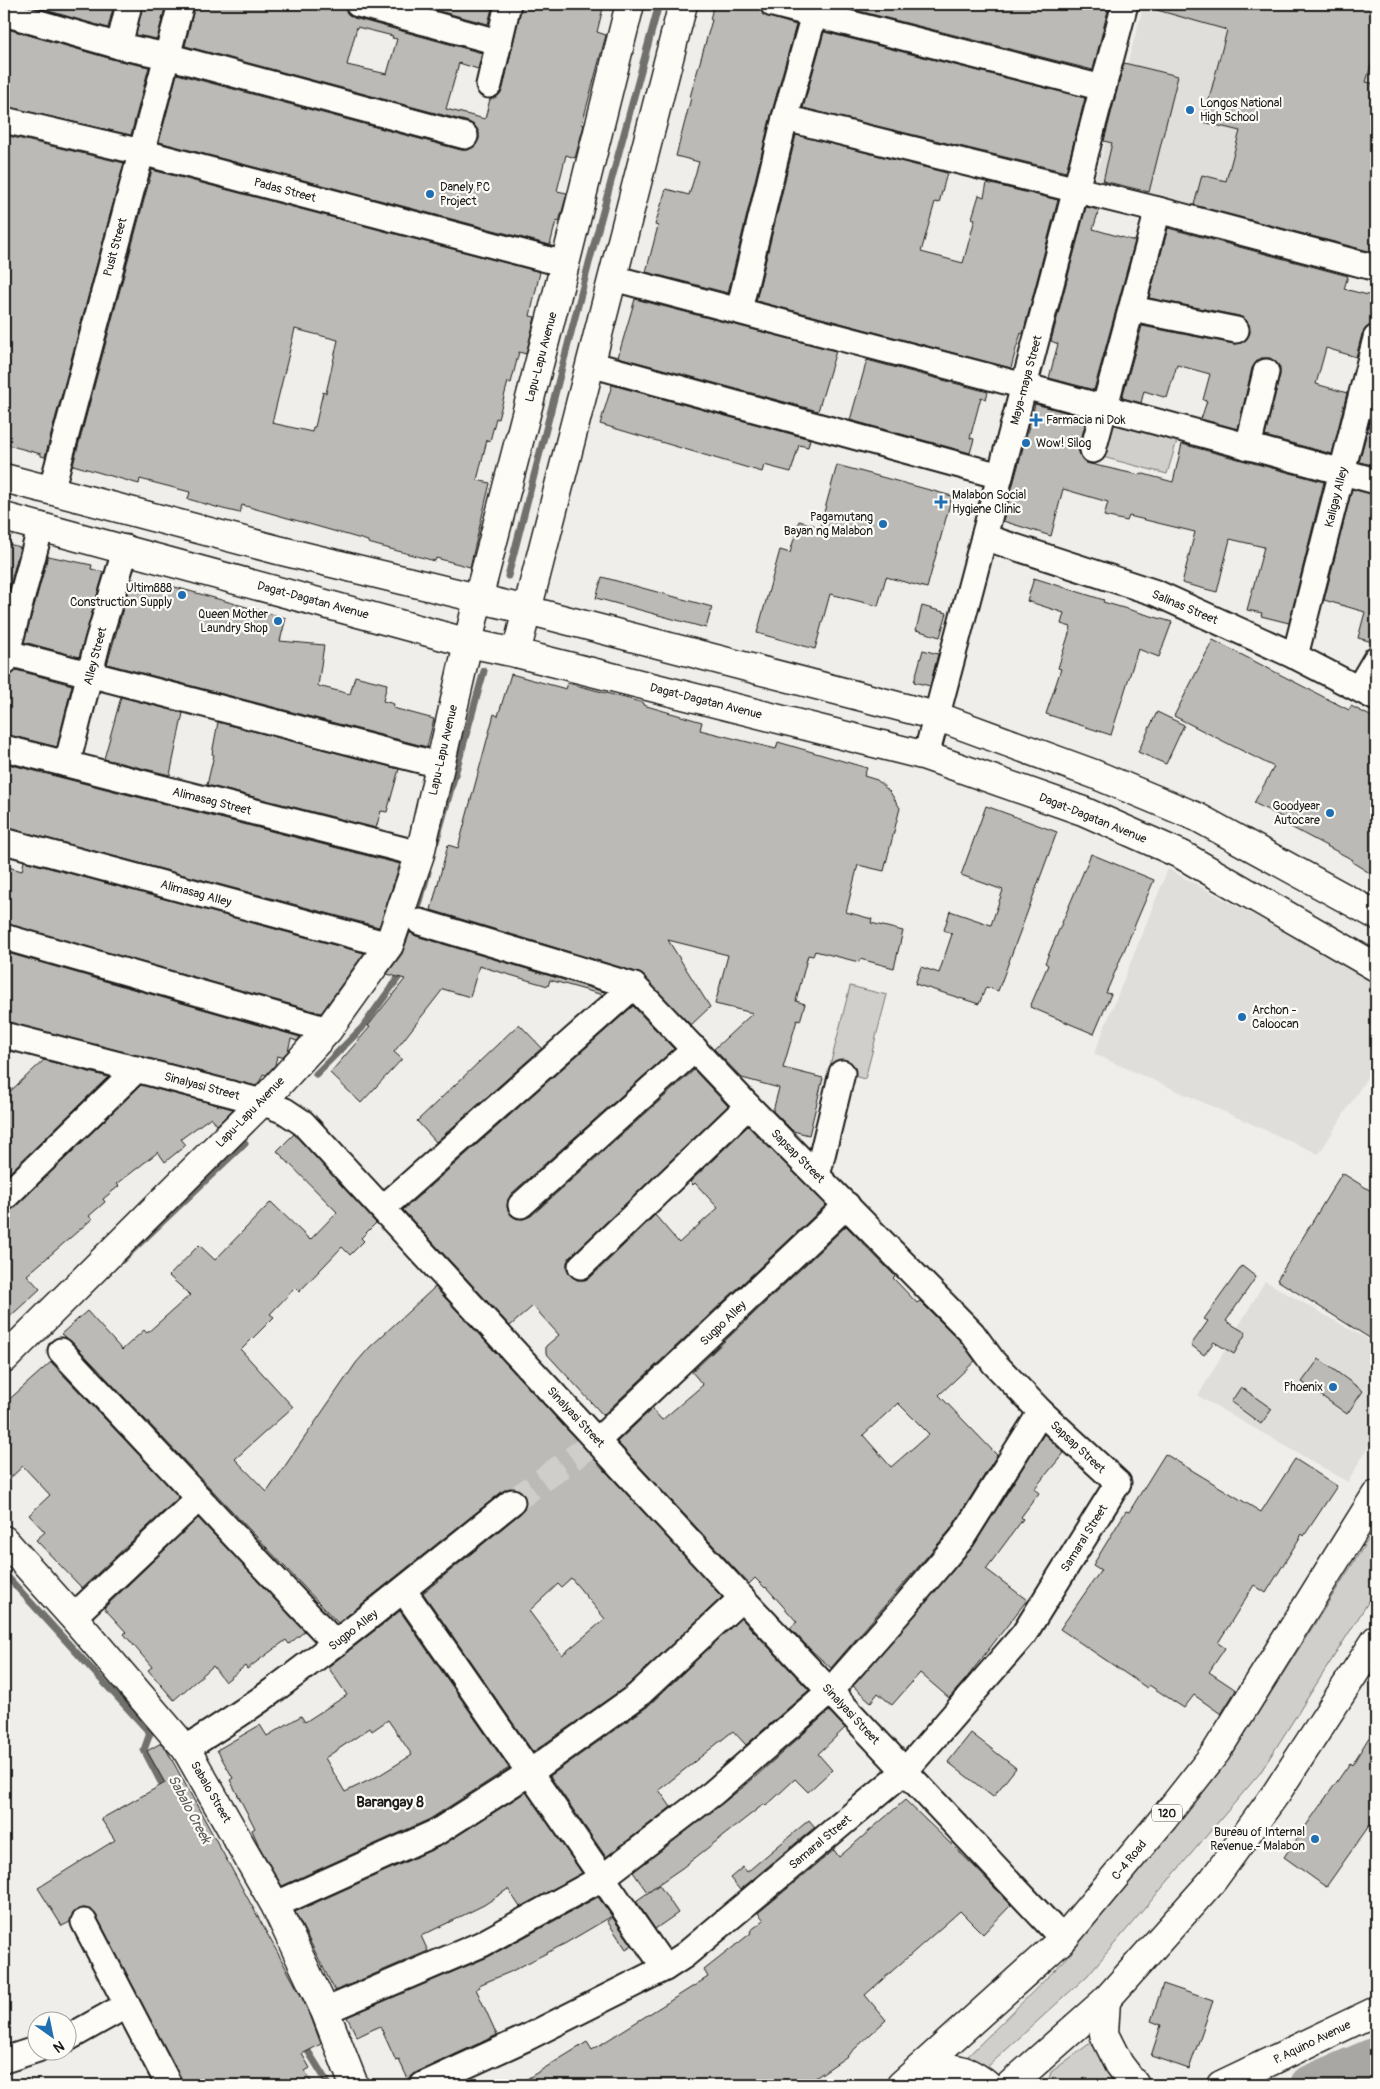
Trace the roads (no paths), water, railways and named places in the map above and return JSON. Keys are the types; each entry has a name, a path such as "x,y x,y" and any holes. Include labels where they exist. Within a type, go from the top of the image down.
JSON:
{"main road":[{"name":"Lapu-Lapu Avenue","path":"4,1360 262,1102 328,1030 389,945 420,854 478,598 630,4"},
{"path":"516,653 683,4"},
{"path":"4,478 527,610 936,716 1094,774 1197,818 1376,915"},
{"name":"Dagat-Dagatan Avenue","path":"4,517 126,548 469,643 516,653 926,756 1083,811 1182,855 1376,967"},
{"name":"C-4 Road","path":"907,2081 1063,1939 1097,1900 1216,1752 1376,1495"},
{"name":"Sabalo Street","path":"4,1540 186,1749 275,1905 325,2011 354,2085"},
{"path":"1010,2085 1106,2000 1213,1880 1277,1792 1376,1640"},
{"path":"1106,2000 1104,2034 1119,2064 1135,2085"},
{"name":"P. Aquino Avenue","path":"1221,2085 1375,2014"},
{"path":"907,2081 950,2067 966,2072 987,2085"}],"street":[{"path":"119,46 129,4"},
{"name":"Pusit Street","path":"51,491 180,4"},
{"path":"358,4 498,42"},
{"path":"489,85 508,4"},
{"path":"773,4 816,10 1103,88"},
{"name":"Maya-maya Street","path":"926,756 1125,4"},
{"path":"739,310 785,118 816,10"},
{"path":"4,13 119,46 167,56 465,136"},
{"path":"785,118 1076,189 1376,268"},
{"name":"Padas Street","path":"4,120 141,152 565,264"},
{"path":"1093,450 1158,210"},
{"path":"612,278 739,310 1376,481"},
{"path":"1132,309 1236,330"},
{"name":"Kaligay Alley","path":"1296,656 1376,338"},
{"path":"590,364 1000,476"},
{"path":"1248,446 1266,372"},
{"path":"41,526 5,656 89,675 439,765"},
{"name":"Salinas Street","path":"984,537 1156,593 1296,656 1368,693"},
{"name":"Alley Street","path":"67,764 89,675 126,548"},
{"path":"1368,693 1376,659"},
{"name":"Alimasag Street","path":"4,748 420,854"},
{"name":"Alimasag Alley","path":"4,841 389,945"},
{"name":"Sapsap Street","path":"420,922 634,986 748,1106 972,1333 994,1363 1041,1412 1118,1483"},
{"path":"4,937 328,1030"},
{"path":"383,1208 634,986"},
{"name":"Sinalyasi Street","path":"4,1035 262,1102 285,1110 303,1123 742,1598 1063,1939"},
{"path":"521,1205 695,1049"},
{"path":"4,1198 137,1069"},
{"path":"817,1176 842,1073"},
{"path":"581,1266 748,1106"},
{"name":"Sugpo Alley","path":"598,1440 847,1205"},
{"path":"61,1352 336,1644"},
{"path":"325,2011 482,1944 602,1878 713,1793 830,1691 962,1538 1041,1412"},
{"name":"Samaral Street","path":"423,2085 526,2038 665,1968 685,1955 905,1771 1024,1634 1118,1483"},
{"path":"73,1617 199,1498"},
{"name":"Sugpo Alley","path":"186,1749 270,1693 336,1644 512,1502"},
{"path":"404,1591 665,1968"},
{"path":"275,1905 437,1832 529,1773 638,1696 742,1598"},
{"path":"84,1922 169,2085"},
{"path":"78,2032 127,2005"},
{"path":"4,2060 28,2052"}],"waterway":[{"path":"508,576 589,263 659,4"},
{"path":"436,842 484,671"},
{"path":"409,941 428,872"},
{"path":"316,1074 362,1028 398,978 401,968"},
{"path":"122,1260 245,1143"},
{"name":"Sabalo Creek","path":"4,1573 150,1733 144,1750 166,1792"},
{"name":"Sabalo Creek","path":"303,2043 329,2085"},
{"path":"1310,2085 1376,2057"}],"tunnel":[{"path":"512,1502 598,1440"}],"place":[{"name":"Longos National High School","path":"1190,110"},
{"name":"Danely PC Project","path":"430,194"},
{"name":"Farmacia ni Dok","path":"1036,420"},
{"name":"Wow! Silog","path":"1026,443"},
{"name":"Malabon Social Hygiene Clinic","path":"941,502"},
{"name":"Pagamutang Bayan ng Malabon","path":"883,524"},
{"name":"Ultim888 Construction Supply","path":"182,595"},
{"name":"Queen Mother Laundry Shop","path":"278,621"},
{"name":"Goodyear Autocare","path":"1330,813"},
{"name":"Archon - Caloocan","path":"1242,1017"},
{"name":"Phoenix","path":"1333,1387"},
{"name":"Bureau of Internal Revenue - Malabon","path":"1315,1839"}],"district":[{"name":"Barangay 8","path":"390,1802"}]}
